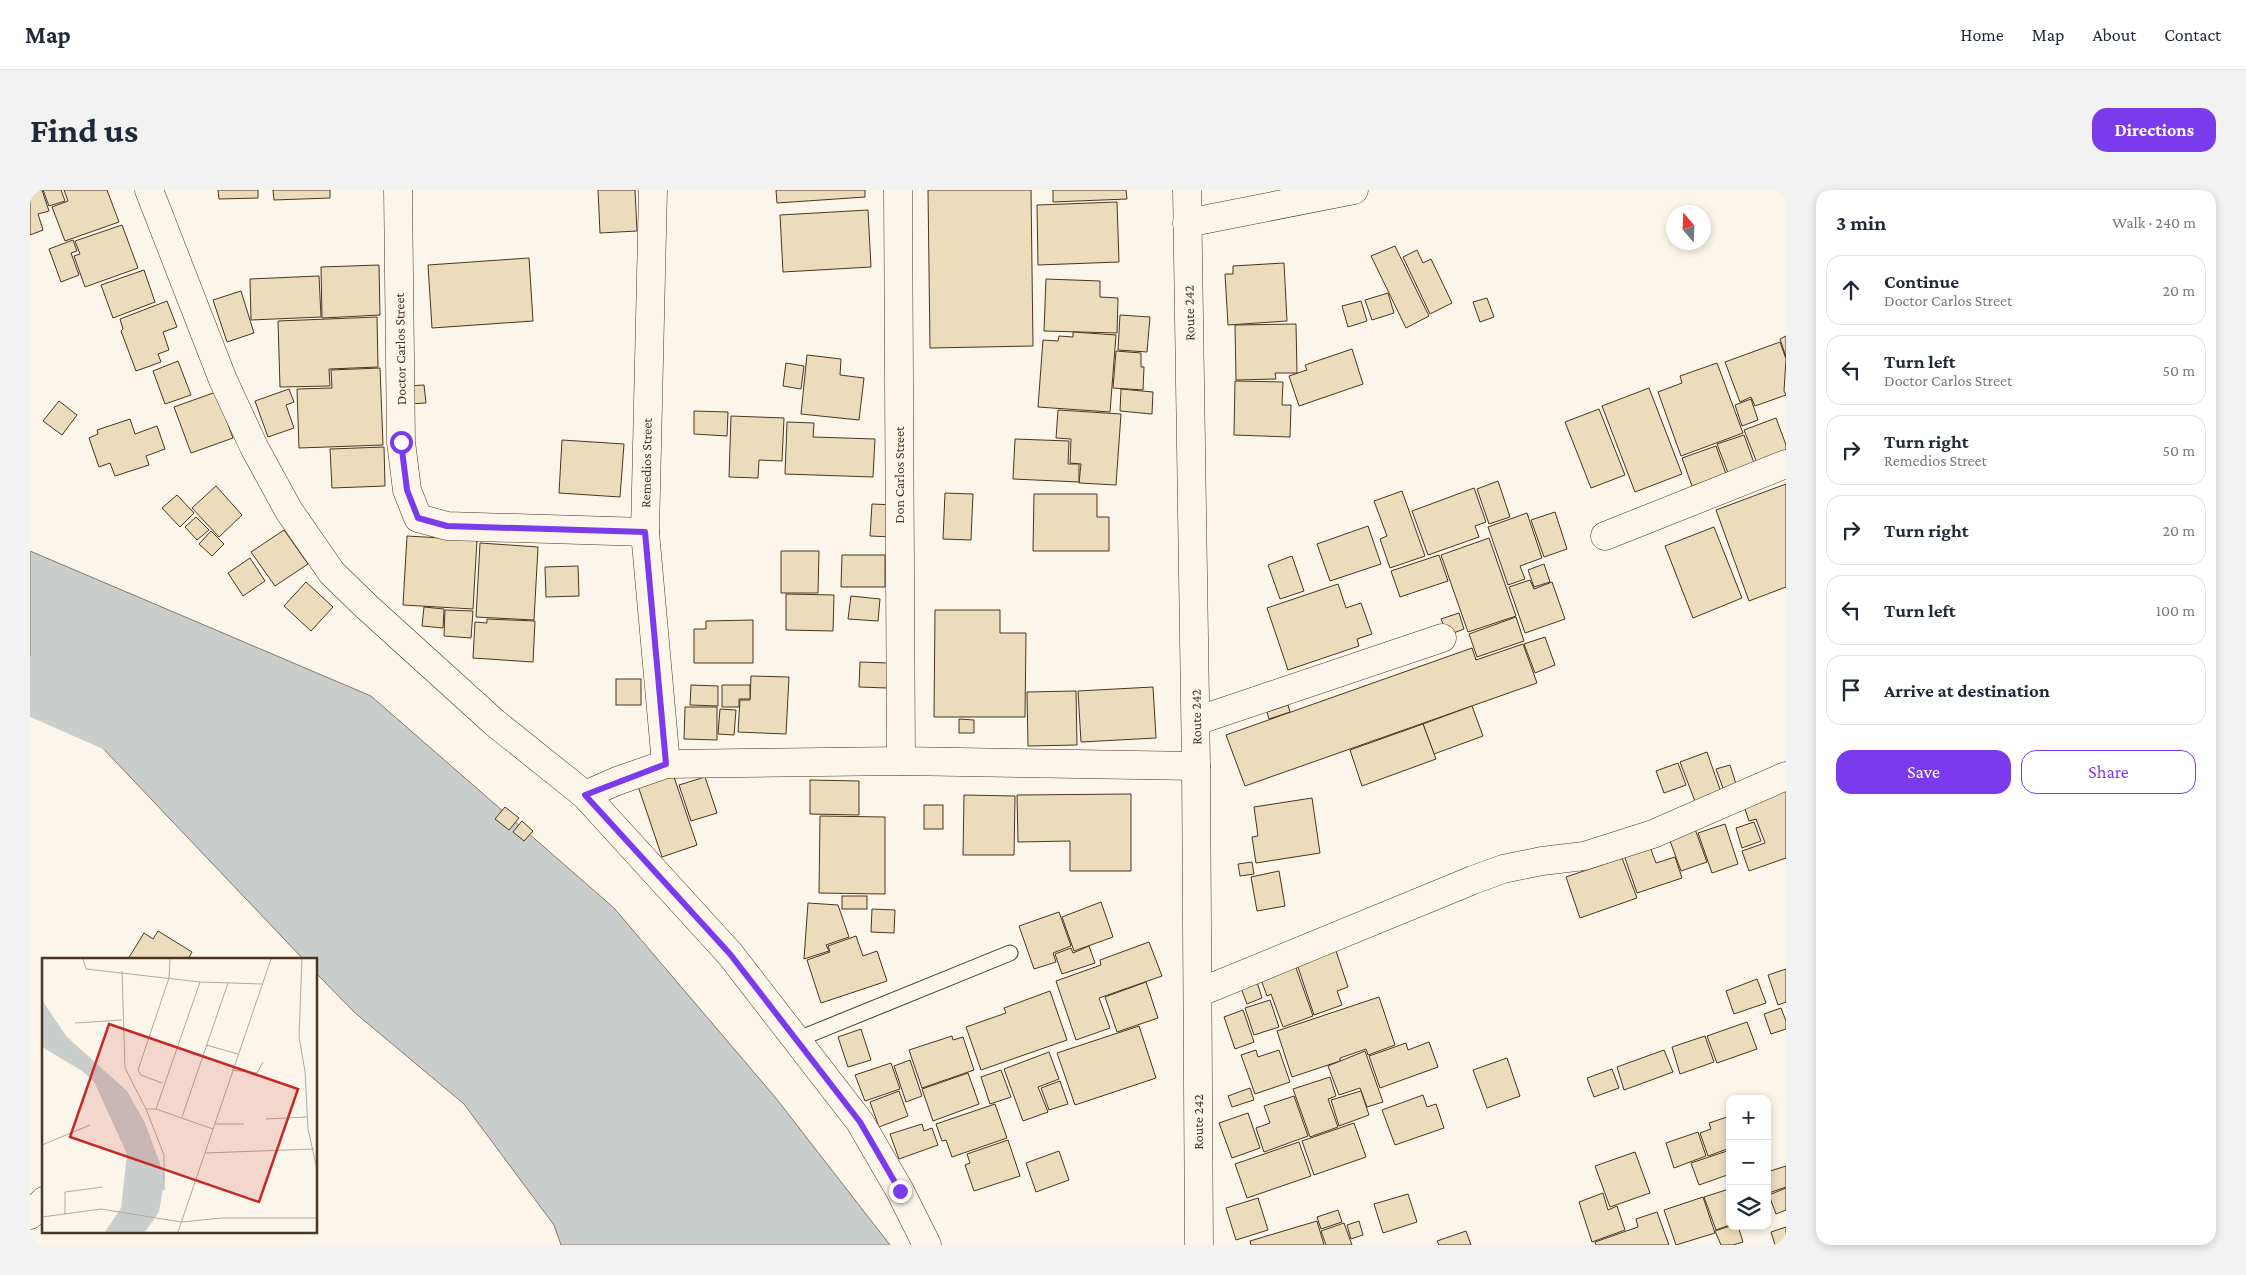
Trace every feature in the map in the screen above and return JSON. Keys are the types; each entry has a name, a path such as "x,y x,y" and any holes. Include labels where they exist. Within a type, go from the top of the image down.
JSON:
{"street":[{"path":"150,190 223,380 254,447 289,511 332,573 495,723 585,795 730,954 860,1122 900,1191 927,1245"},
{"name":"Doctor Carlos Street","path":"398,190 401,442 407,490 418,518 447,526 645,532"},
{"name":"Remedios Street","path":"652,190 645,532 666,764"},
{"name":"Don Carlos Street","path":"898,190 901,761"},
{"name":"Route 242","path":"1187,190 1196,721 1199,1245"},
{"path":"1187,223 1354,190"},
{"path":"1605,536 1786,464"},
{"path":"1196,721 1442,638"},
{"path":"585,795 666,764 901,761 1196,766"},
{"path":"1198,993 1473,880 1511,868 1584,856 1653,834 1786,776"},
{"path":"30,1214 42,1203"}],"lane":[{"path":"796,1040 1010,953"}],"shaded area":[{"path":"30,551 371,696 614,908 775,1097 890,1245 561,1245 554,1225 464,1104 354,1012 318,975 318,958 302,958 38,680 30,677"}],"building":[{"path":"30,190 42,190 49,211 38,214 43,230 30,235"},
{"path":"43,190 61,190 65,201 49,206"},
{"path":"64,190 107,190 119,222 65,241 52,207 68,201"},
{"path":"218,190 258,190 258,198 219,199"},
{"path":"273,190 330,190 330,198 274,200"},
{"path":"598,190 635,190 637,231 600,233"},
{"path":"776,190 865,190 865,197 777,203"},
{"path":"928,190 1031,190 1033,346 930,348"},
{"path":"1053,190 1126,190 1127,199 1053,202"},
{"path":"1117,202 1119,262 1038,265 1037,205"},
{"path":"868,210 871,267 783,272 780,215"},
{"path":"122,225 138,268 85,287 74,256 80,254 75,241"},
{"path":"73,240 77,251 71,253 79,275 61,282 49,249"},
{"path":"1395,246 1429,316 1406,328 1371,256"},
{"path":"1417,250 1423,263 1431,259 1452,303 1430,314 1403,257"},
{"path":"529,258 533,321 432,328 428,265"},
{"path":"1284,263 1287,321 1228,325 1225,274 1233,274 1233,266"},
{"path":"379,265 380,315 322,318 321,267"},
{"path":"144,270 155,302 113,318 101,285"},
{"path":"319,276 321,317 251,320 250,279"},
{"path":"1046,279 1100,281 1100,297 1118,298 1117,333 1044,331"},
{"path":"241,291 254,333 227,342 213,300"},
{"path":"1388,293 1394,313 1372,320 1365,300"},
{"path":"1487,298 1494,317 1480,322 1473,302"},
{"path":"167,301 177,327 163,332 169,350 158,354 161,362 136,371 121,331 123,329 120,319"},
{"path":"1361,301 1367,321 1348,327 1342,306"},
{"path":"1120,315 1150,317 1147,352 1118,350"},
{"path":"377,317 378,367 329,369 330,386 280,387 278,321"},
{"path":"1296,324 1297,373 1275,373 1276,379 1236,380 1235,325"},
{"path":"1073,332 1116,335 1110,412 1038,407 1043,340 1058,341 1059,336 1073,337"},
{"path":"1786,336 1786,357 1780,339"},
{"path":"1780,342 1786,359 1784,391 1786,395 1755,406 1751,397 1740,402 1725,362"},
{"path":"1352,349 1363,384 1299,406 1289,376 1307,370 1305,365"},
{"path":"1116,351 1141,353 1141,367 1144,367 1143,390 1113,388"},
{"path":"807,355 841,359 840,375 864,378 859,420 801,414"},
{"path":"178,361 191,395 165,404 153,371"},
{"path":"786,363 804,366 801,389 783,386"},
{"path":"1717,363 1743,433 1681,456 1658,392 1682,383 1680,376"},
{"path":"380,368 383,445 299,448 297,389 332,388 331,370"},
{"path":"1235,381 1283,382 1282,405 1291,405 1290,437 1234,435"},
{"path":"424,385 426,403 408,404 406,386"},
{"path":"1649,388 1682,474 1635,492 1602,406"},
{"path":"289,389 294,402 286,405 294,428 268,437 255,401"},
{"path":"1121,389 1153,392 1152,414 1120,411"},
{"path":"216,392 233,438 191,453 174,407"},
{"path":"1751,399 1758,420 1742,426 1735,405"},
{"path":"59,401 77,415 62,435 43,421"},
{"path":"1599,409 1625,475 1591,488 1565,422"},
{"path":"1058,410 1121,414 1116,485 1079,483 1081,464 1070,463 1071,439 1056,438"},
{"path":"694,411 728,412 727,436 694,434"},
{"path":"731,416 784,418 782,461 759,460 758,478 729,477"},
{"path":"1776,418 1786,445 1786,452 1757,463 1744,430"},
{"path":"130,419 135,434 157,426 165,449 146,456 149,465 115,476 110,463 99,467 89,438 98,434 97,430"},
{"path":"787,422 814,423 813,437 875,439 873,477 785,474"},
{"path":"1744,435 1754,463 1728,473 1717,444"},
{"path":"1015,439 1069,441 1068,464 1079,464 1079,482 1013,479"},
{"path":"562,440 624,444 620,497 559,493"},
{"path":"1716,446 1726,474 1692,486 1682,458"},
{"path":"384,447 385,486 332,488 330,449"},
{"path":"1498,481 1510,517 1489,524 1477,489"},
{"path":"1786,484 1786,587 1749,601 1716,510"},
{"path":"216,486 242,515 219,537 192,508"},
{"path":"1474,488 1486,522 1475,526 1479,537 1428,555 1412,511"},
{"path":"1402,491 1425,556 1390,568 1380,539 1387,536 1374,501"},
{"path":"945,493 973,494 971,540 943,539"},
{"path":"1034,494 1097,494 1097,517 1109,517 1109,551 1033,551"},
{"path":"177,495 194,513 180,527 162,508"},
{"path":"872,504 895,505 894,537 870,536"},
{"path":"1555,512 1567,549 1544,557 1531,520"},
{"path":"1527,513 1542,558 1520,566 1525,579 1508,585 1488,527"},
{"path":"196,517 209,530 197,540 185,527"},
{"path":"1368,526 1381,564 1330,581 1317,544"},
{"path":"1714,527 1742,598 1693,618 1665,546"},
{"path":"284,530 308,564 275,586 251,552"},
{"path":"211,531 224,544 212,556 199,544"},
{"path":"407,536 477,540 473,609 403,605"},
{"path":"1489,538 1516,616 1468,632 1441,555"},
{"path":"480,543 538,547 534,620 476,617"},
{"path":"781,551 819,551 818,593 781,593"},
{"path":"842,555 885,555 885,587 841,587"},
{"path":"1439,555 1448,581 1400,597 1391,571"},
{"path":"1292,556 1304,591 1280,599 1268,565"},
{"path":"250,558 265,581 243,596 228,573"},
{"path":"1544,564 1550,582 1534,587 1528,570"},
{"path":"578,566 579,596 546,597 545,567"},
{"path":"1530,580 1534,589 1552,582 1565,619 1525,633 1509,587"},
{"path":"306,582 333,607 311,631 284,606"},
{"path":"1338,584 1346,608 1361,603 1372,634 1357,639 1359,646 1288,670 1267,608"},
{"path":"786,594 834,595 833,631 786,630"},
{"path":"851,596 880,599 878,621 848,619"},
{"path":"424,607 444,609 443,628 422,626"},
{"path":"445,610 473,611 471,638 444,636"},
{"path":"935,610 1000,610 1000,633 1026,633 1025,717 934,717"},
{"path":"1459,613 1464,629 1448,635 1441,619"},
{"path":"1516,617 1524,641 1477,657 1469,634"},
{"path":"487,619 535,621 533,662 473,658 475,622 487,623"},
{"path":"753,620 753,663 694,663 694,629 706,629 706,621"},
{"path":"1545,637 1555,665 1535,673 1524,644"},
{"path":"1523,644 1537,683 1245,786 1226,735 1472,648 1476,660"},
{"path":"860,662 888,663 887,688 859,687"},
{"path":"751,676 789,677 786,734 738,732 740,700 750,700"},
{"path":"616,679 641,679 641,705 616,705"},
{"path":"691,685 718,686 718,706 690,705"},
{"path":"722,685 750,685 750,699 739,699 739,707 722,707"},
{"path":"1153,687 1156,738 1081,742 1078,691"},
{"path":"1076,691 1077,745 1028,746 1027,692"},
{"path":"1288,705 1290,712 1269,719 1267,712"},
{"path":"1472,706 1483,736 1434,754 1423,724"},
{"path":"685,707 717,707 717,740 684,739"},
{"path":"720,709 736,710 734,735 718,734"},
{"path":"959,719 974,720 974,733 959,733"},
{"path":"1423,724 1436,759 1362,786 1350,750"},
{"path":"1707,752 1722,795 1696,804 1680,762"},
{"path":"1678,763 1686,785 1664,793 1656,771"},
{"path":"1730,765 1736,784 1723,788 1716,769"},
{"path":"673,774 697,845 662,857 638,786"},
{"path":"705,777 717,813 691,821 679,785"},
{"path":"810,780 859,781 859,815 810,814"},
{"path":"1786,791 1786,858 1749,871 1742,851 1765,843 1756,819 1749,821 1744,806"},
{"path":"1131,794 1131,871 1070,871 1070,841 1018,842 1017,795"},
{"path":"964,795 1015,796 1014,855 963,855"},
{"path":"1312,798 1320,853 1256,863 1252,837 1258,836 1254,807"},
{"path":"924,805 943,805 943,829 924,829"},
{"path":"505,807 519,818 509,830 495,819"},
{"path":"820,816 885,817 885,894 819,893"},
{"path":"522,821 533,831 524,841 513,832"},
{"path":"1754,822 1761,841 1742,848 1736,828"},
{"path":"1725,824 1738,864 1712,873 1698,833"},
{"path":"1695,829 1707,862 1681,871 1669,838"},
{"path":"1650,847 1656,863 1675,857 1682,878 1637,893 1624,855"},
{"path":"1622,858 1637,898 1580,918 1566,877"},
{"path":"1252,862 1254,874 1240,876 1238,864"},
{"path":"1279,871 1285,906 1257,911 1251,877"},
{"path":"842,896 867,896 867,909 842,909"},
{"path":"1101,902 1113,937 1074,951 1062,917"},
{"path":"808,903 838,905 849,937 826,945 829,951 804,959"},
{"path":"872,909 895,910 894,933 871,932"},
{"path":"1059,912 1071,946 1053,953 1056,962 1034,969 1019,926"},
{"path":"158,931 192,952 189,958 129,958 144,933 153,939"},
{"path":"856,936 863,956 877,951 887,981 821,1003 807,960 830,952 828,946"},
{"path":"1149,942 1162,976 1099,998 1110,1028 1076,1040 1056,981 1101,965 1100,960"},
{"path":"1089,946 1095,963 1062,974 1055,954 1071,948 1073,953"},
{"path":"1336,951 1348,987 1337,991 1342,1005 1314,1015 1297,964"},
{"path":"1295,965 1313,1016 1283,1027 1271,994 1267,996 1260,977"},
{"path":"1786,969 1786,1002 1778,1005 1768,975"},
{"path":"1757,979 1766,1003 1734,1014 1726,991"},
{"path":"1146,982 1158,1018 1117,1032 1105,997"},
{"path":"1257,982 1262,998 1247,1004 1241,988"},
{"path":"1050,991 1067,1040 981,1070 966,1027 1006,1013 1004,1008"},
{"path":"1379,997 1395,1045 1368,1055 1366,1049 1340,1058 1340,1061 1292,1077 1277,1031"},
{"path":"1270,1000 1279,1027 1254,1035 1245,1008"},
{"path":"1781,1008 1786,1021 1786,1029 1771,1034 1764,1014"},
{"path":"1243,1010 1254,1042 1235,1049 1224,1017"},
{"path":"1747,1022 1757,1049 1717,1063 1707,1036"},
{"path":"1139,1026 1156,1078 1075,1105 1057,1053"},
{"path":"861,1029 871,1060 848,1067 838,1037"},
{"path":"952,1036 953,1040 963,1037 974,1070 922,1088 909,1050"},
{"path":"1705,1036 1714,1062 1680,1074 1672,1047"},
{"path":"1429,1042 1438,1067 1380,1088 1369,1056 1406,1043 1408,1050"},
{"path":"1256,1050 1258,1057 1279,1050 1290,1082 1255,1094 1241,1055"},
{"path":"1664,1050 1673,1072 1624,1090 1617,1067"},
{"path":"1365,1051 1383,1102 1367,1107 1360,1088 1339,1095 1328,1066"},
{"path":"1049,1052 1059,1079 1038,1087 1048,1112 1023,1121 1004,1069"},
{"path":"1507,1058 1520,1096 1487,1108 1473,1070"},
{"path":"910,1060 922,1096 906,1102 894,1066"},
{"path":"891,1063 900,1089 865,1101 855,1075"},
{"path":"1612,1069 1619,1088 1594,1097 1587,1078"},
{"path":"1001,1070 1011,1097 990,1104 981,1077"},
{"path":"968,1073 979,1104 933,1121 922,1089"},
{"path":"1330,1077 1336,1096 1328,1099 1338,1127 1310,1137 1293,1089"},
{"path":"1060,1081 1068,1104 1049,1110 1041,1088"},
{"path":"1250,1088 1254,1100 1232,1107 1228,1096"},
{"path":"899,1091 908,1116 879,1127 870,1102"},
{"path":"1361,1091 1369,1115 1339,1126 1331,1100"},
{"path":"1423,1095 1427,1107 1436,1104 1444,1128 1395,1145 1382,1110"},
{"path":"1294,1096 1308,1136 1264,1152 1256,1128 1270,1123 1264,1106"},
{"path":"995,1104 1007,1138 952,1157 946,1140 942,1141 936,1124"},
{"path":"1248,1113 1260,1148 1232,1158 1219,1123"},
{"path":"1726,1117 1726,1149 1708,1156 1700,1133 1711,1129 1709,1123"},
{"path":"1354,1123 1366,1157 1314,1175 1302,1141"},
{"path":"922,1124 924,1131 932,1128 938,1145 899,1159 890,1134"},
{"path":"1698,1132 1706,1156 1674,1168 1666,1143"},
{"path":"1008,1140 1020,1176 974,1191 965,1165 970,1163 967,1154"},
{"path":"1299,1142 1311,1176 1247,1198 1235,1164"},
{"path":"1059,1151 1069,1180 1036,1192 1026,1163"},
{"path":"1726,1151 1726,1175 1699,1185 1691,1163"},
{"path":"1635,1152 1650,1193 1610,1207 1595,1166"},
{"path":"1786,1166 1786,1187 1771,1192 1771,1171"},
{"path":"1786,1188 1786,1210 1776,1214 1771,1200 1771,1194"},
{"path":"1726,1190 1726,1226 1716,1230 1704,1197"},
{"path":"1603,1193 1608,1210 1617,1206 1625,1230 1592,1242 1579,1202"},
{"path":"1408,1194 1417,1222 1383,1233 1374,1204"},
{"path":"1703,1197 1715,1233 1676,1245 1664,1210"},
{"path":"1258,1198 1268,1230 1236,1240 1226,1208"},
{"path":"1338,1210 1342,1222 1321,1229 1317,1217"},
{"path":"1657,1212 1669,1245 1596,1245 1595,1242 1638,1227 1636,1219"},
{"path":"1317,1221 1324,1245 1251,1245 1250,1241"},
{"path":"1359,1221 1363,1235 1351,1239 1347,1225"},
{"path":"1344,1223 1352,1245 1326,1245 1321,1231"},
{"path":"1726,1227 1726,1230 1739,1230 1743,1242 1733,1245 1721,1245 1715,1231"},
{"path":"1786,1227 1786,1244 1775,1245 1771,1232"},
{"path":"1466,1231 1471,1245 1439,1245 1437,1241"}],"waterway":[{"path":"30,685 125,727"}],"route":[{"path":"401,442 407,490 418,518 447,526 645,532 666,764 617,781 585,795 730,954 860,1122 900,1191"}]}
